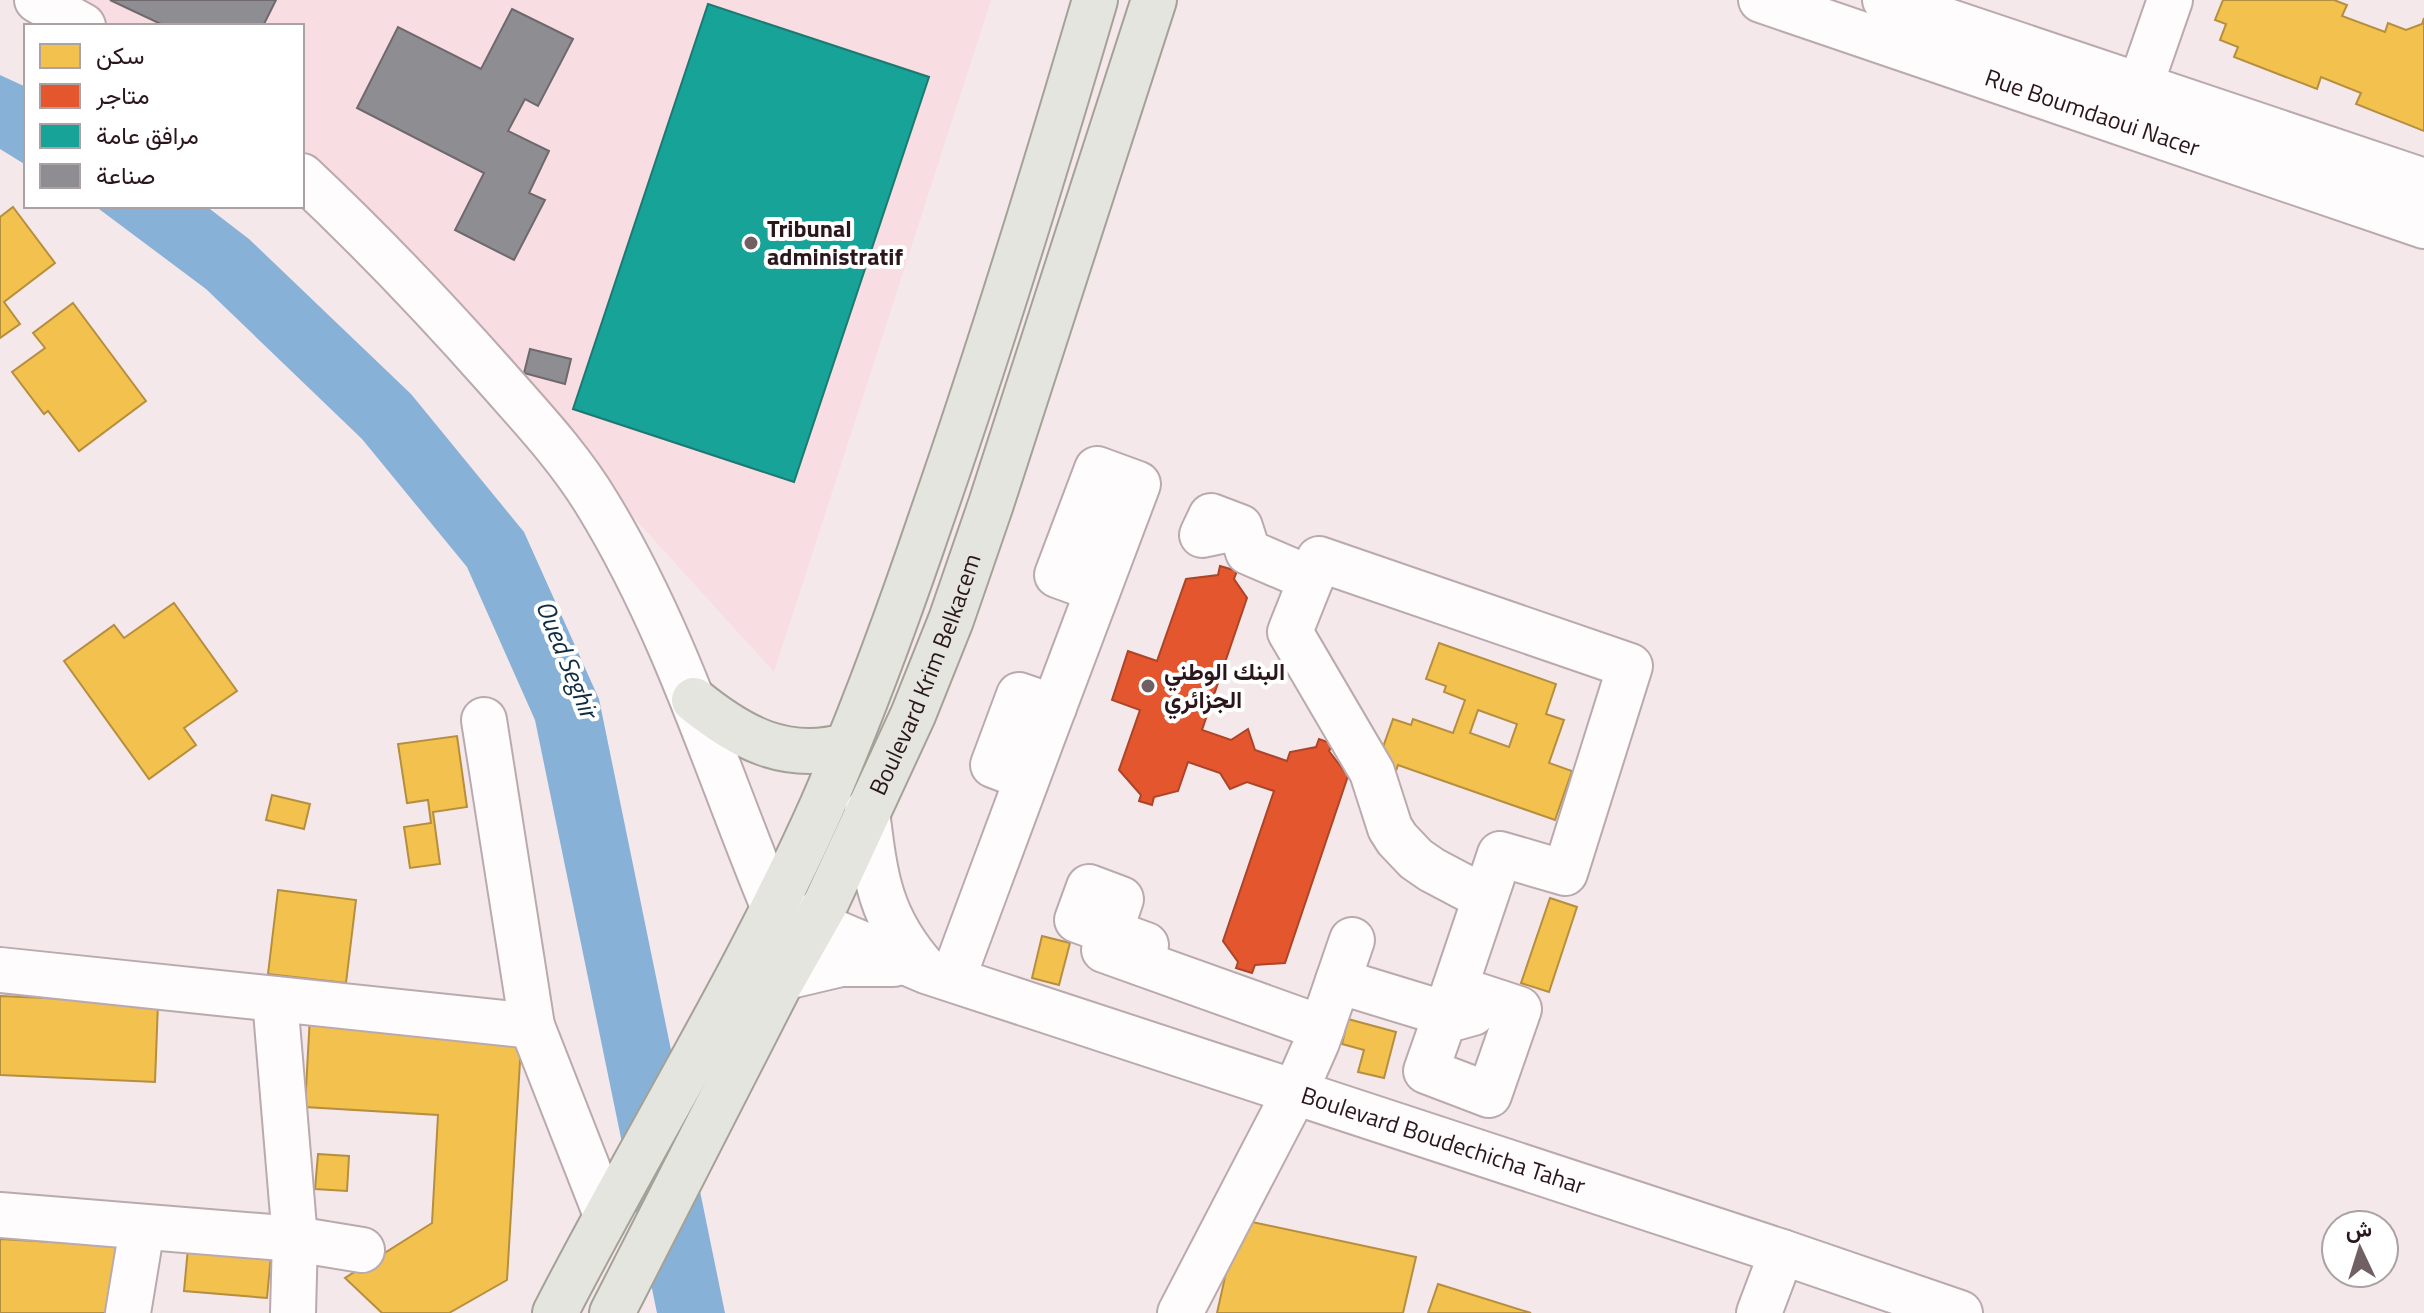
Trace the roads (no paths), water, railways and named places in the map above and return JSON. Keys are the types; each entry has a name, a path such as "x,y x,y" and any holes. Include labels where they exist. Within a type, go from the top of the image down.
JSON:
{"main road":[{"name":"Boulevard Krim Belkacem","path":"555,1313 754,947 822,807 884,656 972,402 1095,0"},
{"name":"Boulevard Krim Belkacem","path":"612,1313 634,1264 815,922 913,715 951,620 1154,0"},
{"path":"694,700 727,727 764,744 803,752 824,752 846,746"}],"street":[{"path":"37,0 79,24"},
{"name":"Rue Boumdaoui Nacer","path":"1761,0 1899,13 2133,105 2424,226"},
{"path":"2133,105 2170,0"},
{"name":"Rue Boumdaoui Nacer","path":"2133,105 2424,181"},
{"path":"304,178 374,244 555,444 597,503 633,566 694,700 773,906"},
{"path":"1311,579 1244,539 1290,632 1372,772 1390,828 1397,839 1424,864 1449,881 1485,898"},
{"path":"1290,632 1319,559 1630,666 1565,873 1500,854 1485,898 1462,1000"},
{"path":"867,811 873,865 882,900 905,946 940,974 983,897 955,887 980,818 1008,829 1027,778 993,765 1019,695 1054,707 1098,590"},
{"path":"484,720 532,1026 606,1215"},
{"path":"1462,1000 1530,862"},
{"name":"Boulevard Boudechicha Tahar","path":"773,906 940,974 1960,1313"},
{"path":"1110,931 1146,945 1146,987 1274,1034 1280,1013 1322,1028"},
{"path":"1180,1313 1295,1092 1322,1028 1352,940"},
{"name":"Boulevard Boudechicha Tahar","path":"783,980 841,964 870,962 940,974"},
{"path":"0,970 532,1026"},
{"path":"1338,981 1462,1000"},
{"path":"275,999 295,1239 293,1313"},
{"path":"0,1215 295,1239 362,1250"},
{"path":"128,1313 142,1228"},
{"path":"1759,1313 1782,1252"}],"water":[{"path":"0,75 24,86 24,164 0,149"},
{"name":"Oued Seghir","path":"98,208 209,208 249,239 411,394 524,532 599,699 725,1313 657,1313 535,720 467,567 362,439 206,289"}],"place":[{"name":"Tribunal administratif","path":"751,243"},
{"name":"البنك الوطني الجزائري","path":"1148,686"}]}
